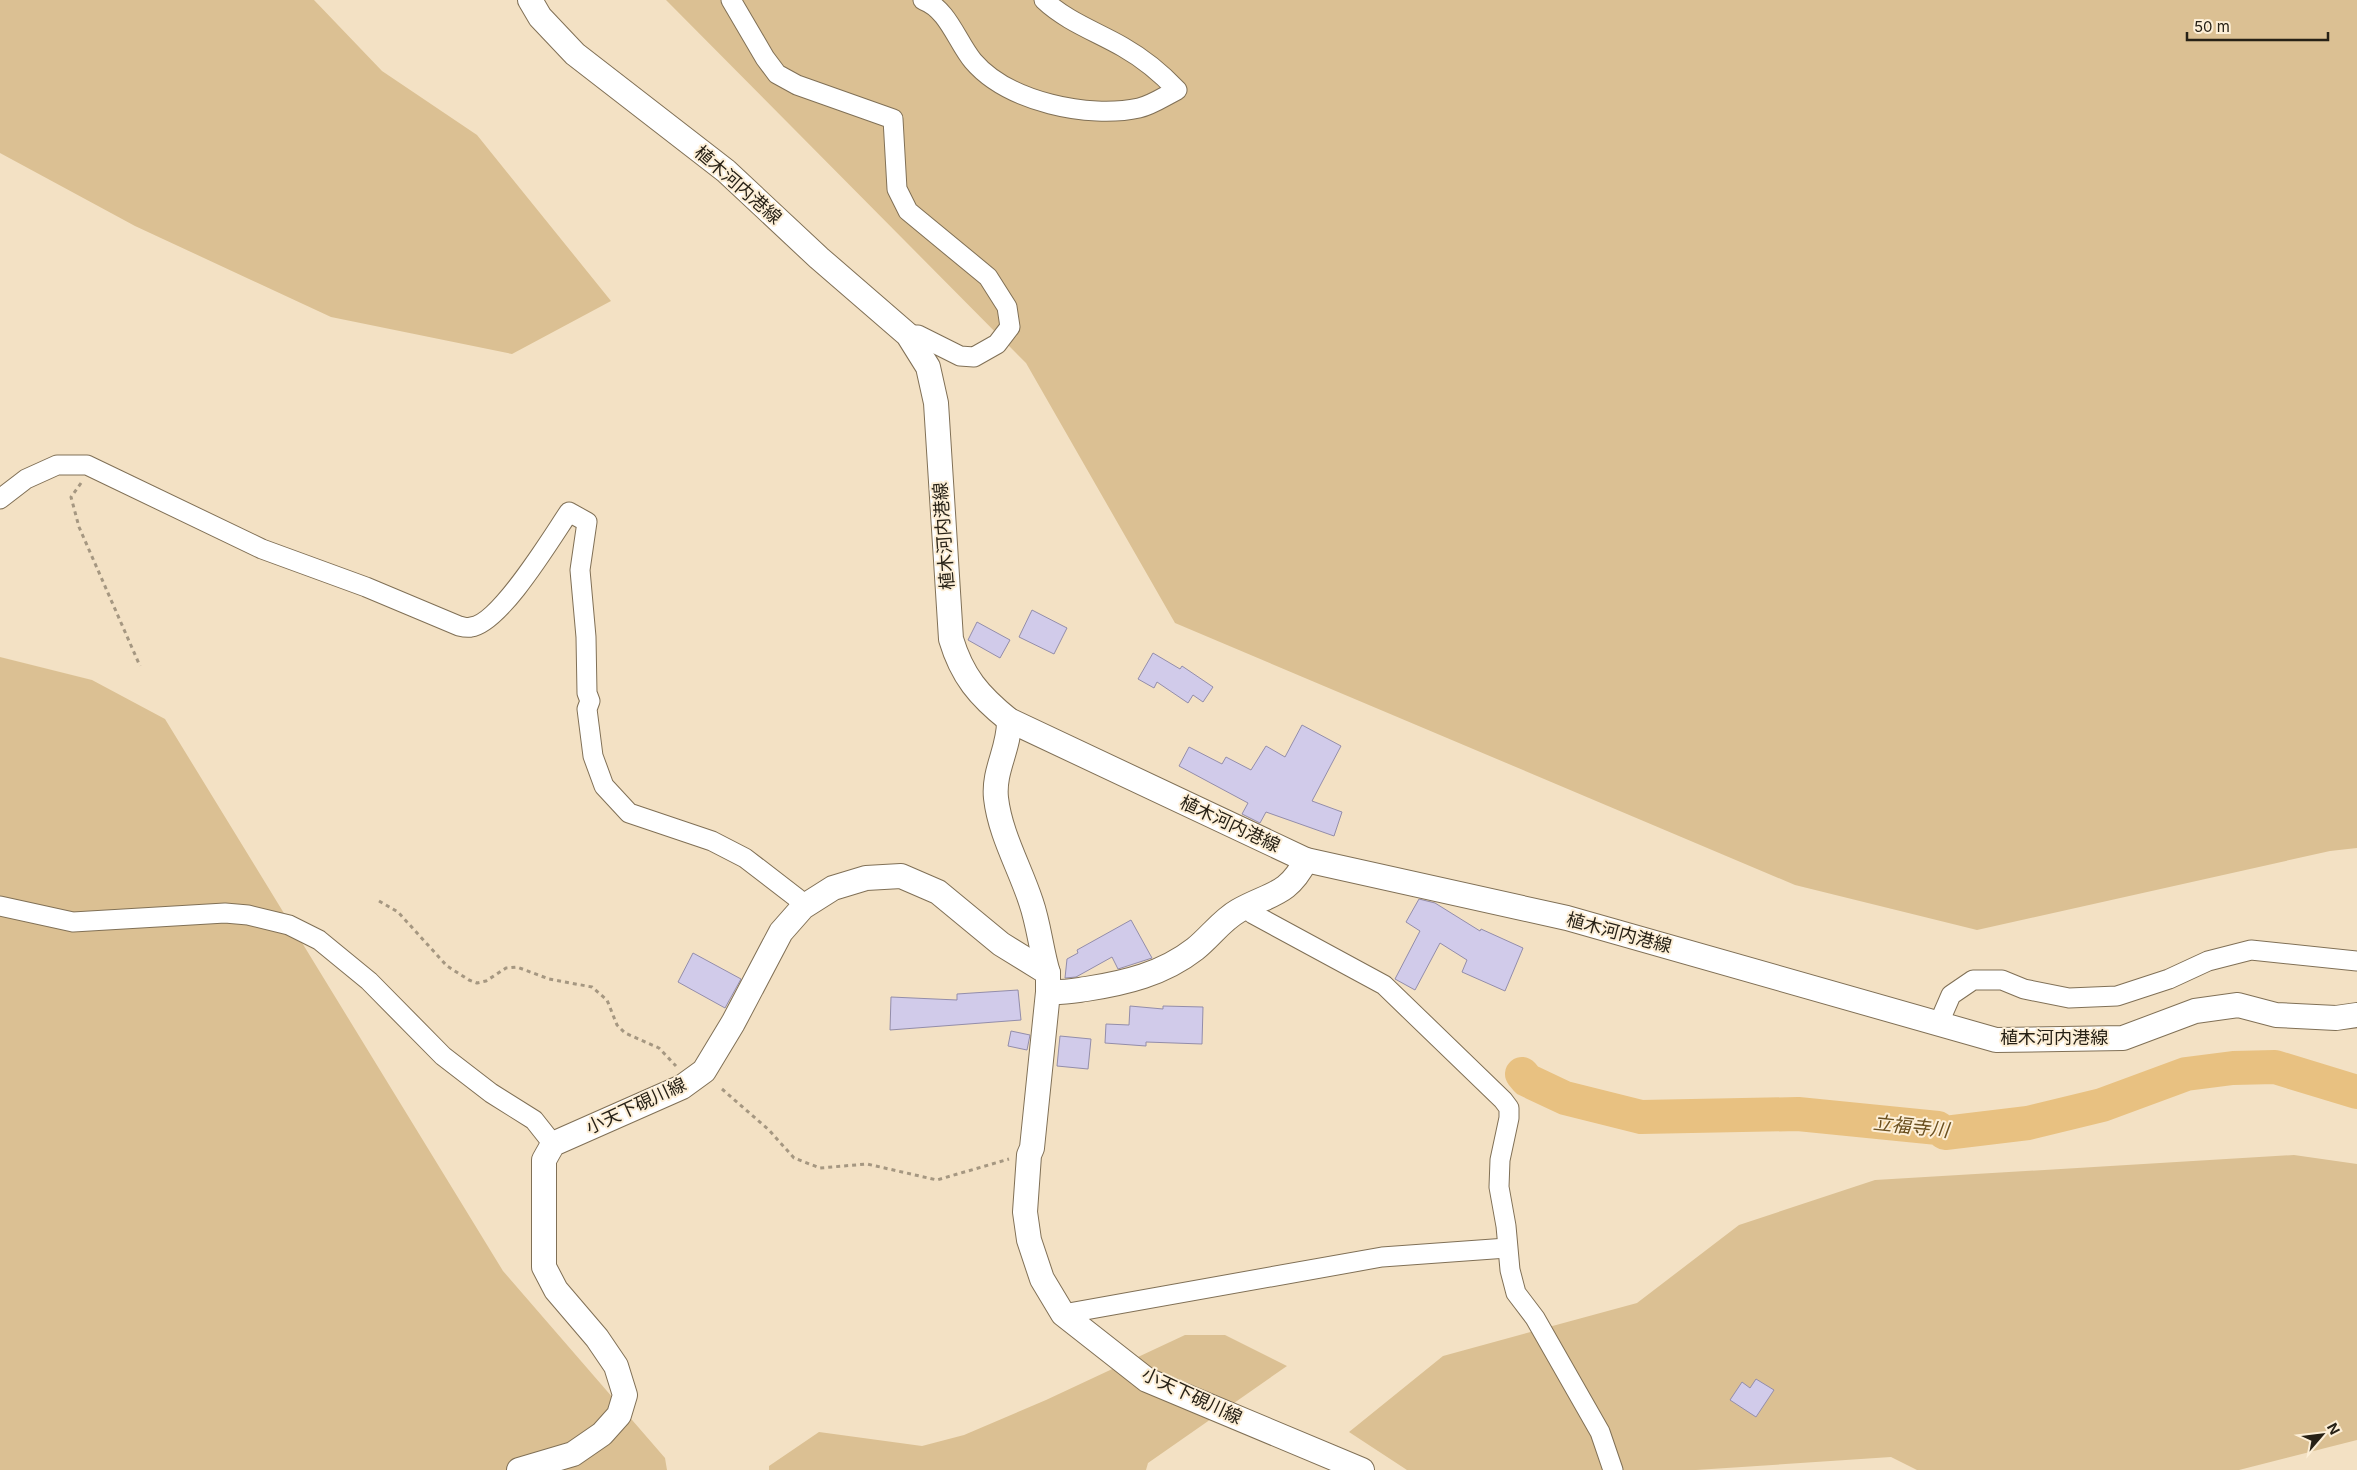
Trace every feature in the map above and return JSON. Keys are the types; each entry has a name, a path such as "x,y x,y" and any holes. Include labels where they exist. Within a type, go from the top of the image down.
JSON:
{"main road":[{"name":"植木河内港線","path":"530,0 540,17 575,54 726,171 819,258 908,335 928,367 936,403 951,639 957,660 976,692 1009,720 1306,860 1567,918 1996,1040 2124,1038 2195,1011 2238,1005 2276,1015 2336,1018 2357,1014"},
{"path":"1009,720 1010,736 996,778 996,797 1012,852 1032,904 1048,982 1064,993 1113,986 1160,971 1195,949 1236,912 1284,890 1299,874 1306,860"},
{"name":"小天下硯川線","path":"554,1144 684,1085 704,1071 733,1023 781,932 803,907 834,888 866,878 901,876 938,892 1048,982 1032,1148 1029,1155 1025,1212 1029,1240 1042,1279 1064,1314 1147,1380 1362,1470"},
{"path":"519,1470 573,1454 602,1434 619,1415 625,1395 616,1366 597,1338 556,1290 544,1267 544,1160 554,1144"}],"street":[{"path":"731,0 765,58 777,74 797,85 893,119 897,189 908,211 988,277 1007,307 1010,327 997,344 974,357 960,356 918,335 908,335"},
{"path":"923,0 930,3 950,24 974,62 998,81 1042,104 1098,112 1140,108 1177,90 1156,69 1132,53 1068,18 1044,0"},
{"path":"0,499 26,479 57,465 87,465 262,549 366,587 459,626 472,628 495,613 517,588 569,512 587,522 580,570 586,637 587,693 590,702 587,709 593,756 604,786 629,813 712,841 745,858 797,898 803,907"},
{"path":"0,906 73,922 225,914 248,915 289,926 319,940 369,981 443,1056 491,1093 534,1120 554,1144"},
{"path":"1247,907 1253,914 1384,985 1509,1108 1509,1118 1499,1173 1507,1248 1516,1293 1534,1318 1600,1432 1613,1470"},
{"path":"1938,1025 1951,995 1973,980 2002,980 2024,989 2069,998 2117,996 2169,978 2208,961 2251,950 2357,961"},
{"path":"1064,1314 1382,1257 1507,1248"}],"path":[{"path":"102,473 82,483 71,498 79,527 140,666"},
{"path":"379,901 398,912 447,966 469,980 477,983 486,981 506,968 517,967 549,979 592,987 607,1000 617,1025 625,1033 659,1048 669,1058 684,1085"},
{"path":"722,1089 770,1130 794,1158 820,1168 868,1164 937,1180 1004,1160 1029,1155"}],"shaded area":[{"path":"0,0 314,0 382,71 477,135 611,301 512,354 331,317 135,226 0,153"},
{"path":"666,0 2357,0 2357,848 2330,851 1977,930 1795,885 1175,623 1026,363"},
{"path":"0,657 92,680 165,719 503,1271 665,1458 667,1470 0,1470"},
{"path":"2294,1155 2357,1164 2357,1440 2239,1470 1917,1470 1891,1457 1696,1470 1407,1470 1349,1432 1443,1356 1637,1303 1739,1225 1875,1180"},
{"path":"1185,1335 1225,1335 1287,1366 1148,1463 1146,1470 769,1470 769,1466 819,1432 922,1446 964,1435 1046,1400"}],"building":[{"path":"1032,610 1067,628 1054,654 1019,637"},
{"path":"977,622 1010,640 1000,658 968,640"},
{"path":"1153,653 1180,669 1182,666 1213,687 1203,702 1193,695 1188,703 1157,682 1154,688 1138,679"},
{"path":"1302,725 1341,746 1312,801 1342,812 1334,836 1266,812 1260,823 1242,814 1248,803 1179,766 1189,747 1222,764 1226,757 1251,770 1266,746 1285,757"},
{"path":"1419,899 1435,903 1480,931 1481,929 1523,948 1505,991 1462,972 1467,960 1440,943 1415,990 1395,979 1420,931 1406,922"},
{"path":"1131,920 1152,958 1118,969 1112,957 1076,977 1065,978 1067,959 1078,953 1077,950"},
{"path":"693,953 741,979 725,1008 678,982"},
{"path":"1018,990 1021,1020 890,1030 891,997 957,1000 957,994"},
{"path":"1130,1006 1163,1009 1163,1006 1203,1007 1202,1044 1146,1042 1146,1046 1105,1043 1106,1024 1129,1025"},
{"path":"1011,1031 1030,1035 1027,1050 1008,1046"},
{"path":"1060,1036 1091,1039 1088,1069 1057,1066"},
{"path":"1756,1379 1774,1390 1756,1417 1730,1400 1742,1382 1750,1388"}],"waterway":[{"name":"立福寺川","path":"1522,1074 1527,1080 1565,1098 1641,1117 1798,1114 1938,1128 1945,1133 2028,1123 2102,1105 2186,1074 2233,1068 2275,1067 2357,1092"}]}
